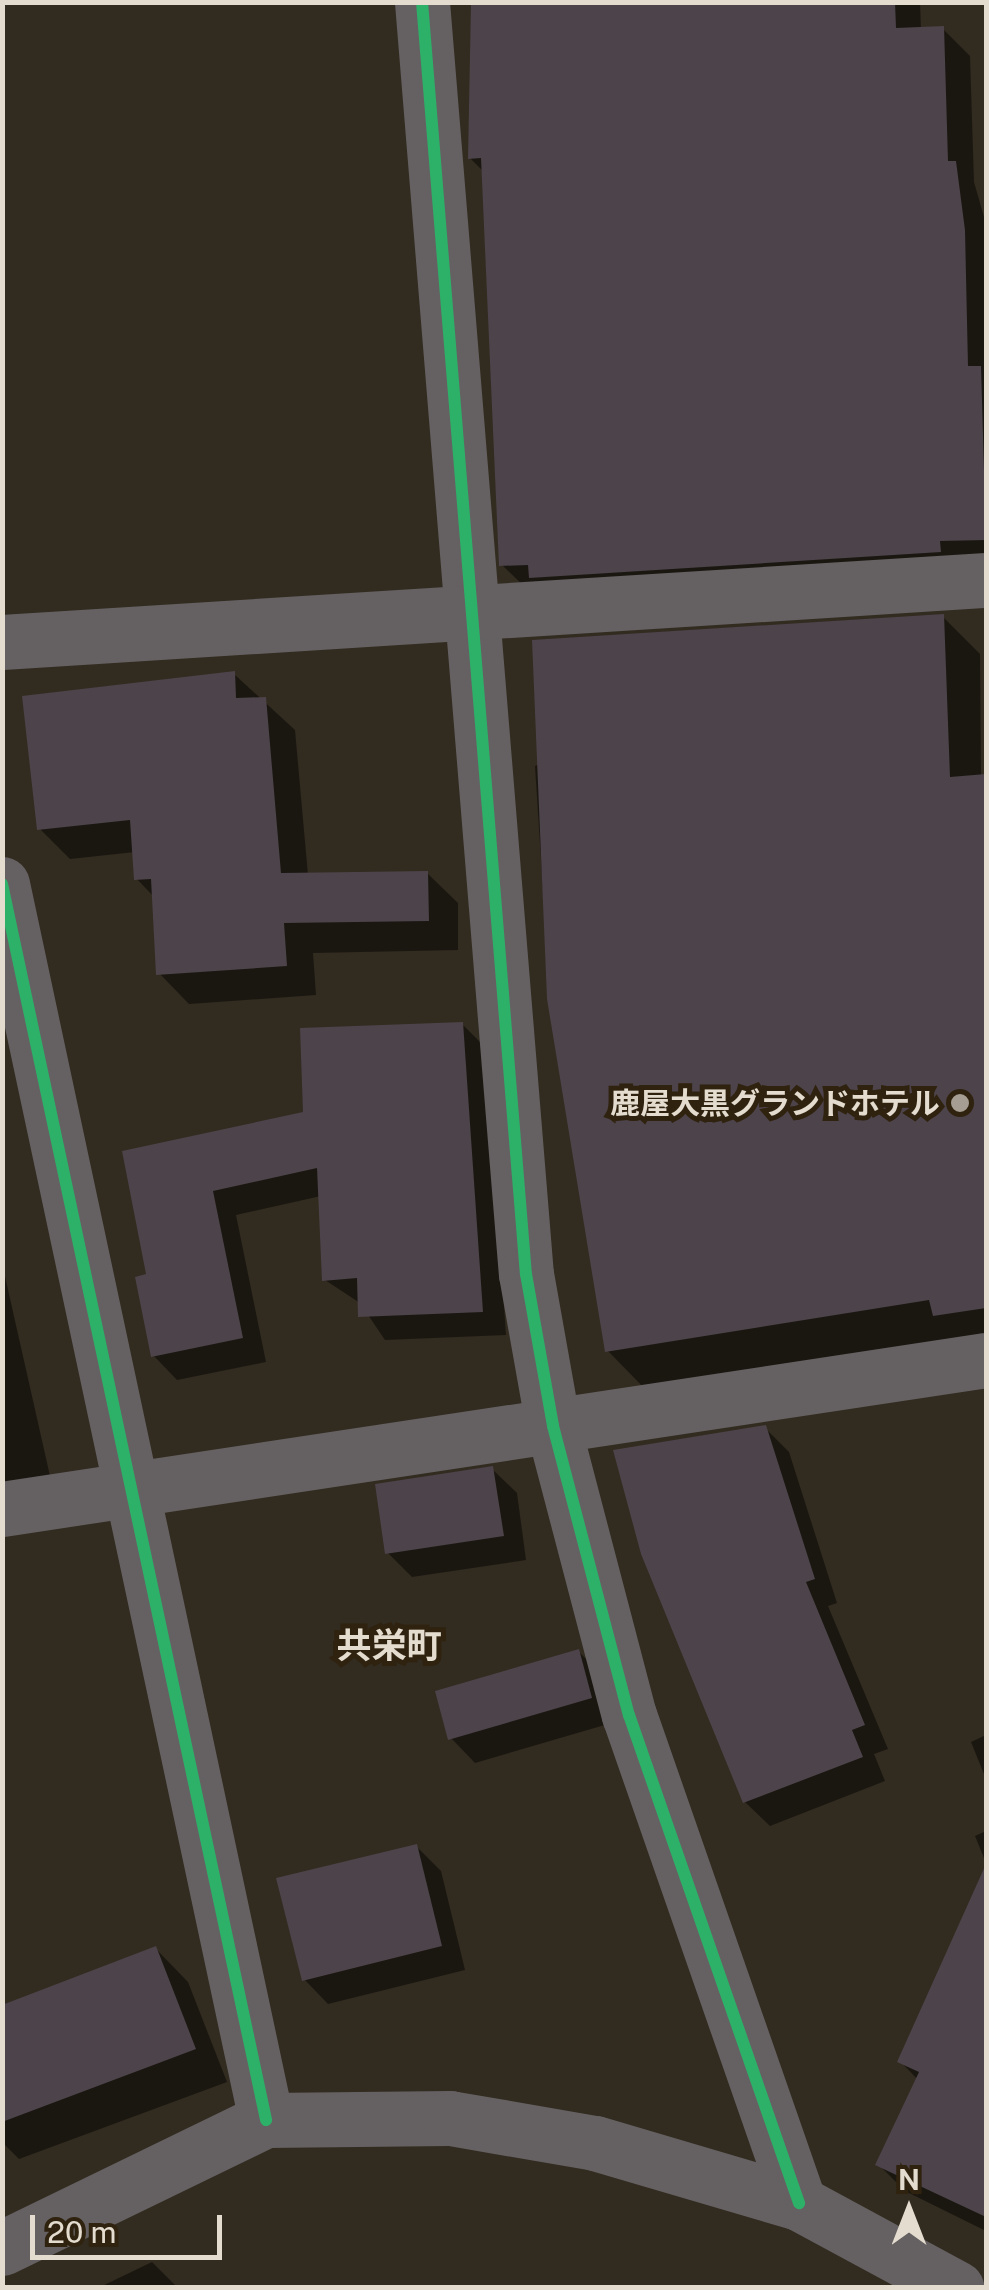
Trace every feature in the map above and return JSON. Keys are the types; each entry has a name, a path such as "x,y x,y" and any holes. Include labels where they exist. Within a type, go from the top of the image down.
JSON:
{"street":[{"path":"422,2 477,615 526,1274 553,1426 629,1715 799,2203"},
{"path":"2,642 986,580"},
{"path":"2,884 136,1492 165,1667 266,2120"},
{"path":"2,1509 136,1492 986,1360"},
{"path":"2,2248 266,2120 450,2118 596,2143 799,2203 956,2288"}],"building":[{"path":"471,2 895,2 896,28 944,26 948,161 956,161 965,230 968,366 981,366 986,540 940,541 941,552 529,578 528,565 499,566 481,158 468,159"},
{"path":"944,614 950,777 986,774 986,1308 933,1316 929,1300 605,1352 547,999 532,640"},
{"path":"235,671 236,698 266,697 281,873 428,871 429,921 284,923 287,966 156,975 151,879 134,880 130,820 37,830 22,696"},
{"path":"463,1022 483,1312 358,1317 357,1278 322,1281 317,1168 213,1191 243,1338 151,1357 135,1277 146,1274 122,1151 303,1112 300,1028"},
{"path":"766,1425 815,1579 806,1582 865,1725 852,1730 863,1757 743,1803 641,1554 613,1450"},
{"path":"493,1466 504,1536 385,1554 375,1484"},
{"path":"579,1649 592,1698 448,1740 435,1691"},
{"path":"417,1844 442,1946 302,1981 276,1878"},
{"path":"986,1864 986,2217 875,2165 919,2072 897,2062"},
{"path":"156,1946 196,2049 2,2122 2,2005"}],"cycle path":[{"path":"422,2 526,1274 553,1426 629,1715 799,2203"},
{"path":"2,884 266,2120"}],"place":[{"name":"鹿屋大黒グランドホテル","path":"960,1103"}],"district":[{"name":"共栄町","path":"389,1646"}]}
